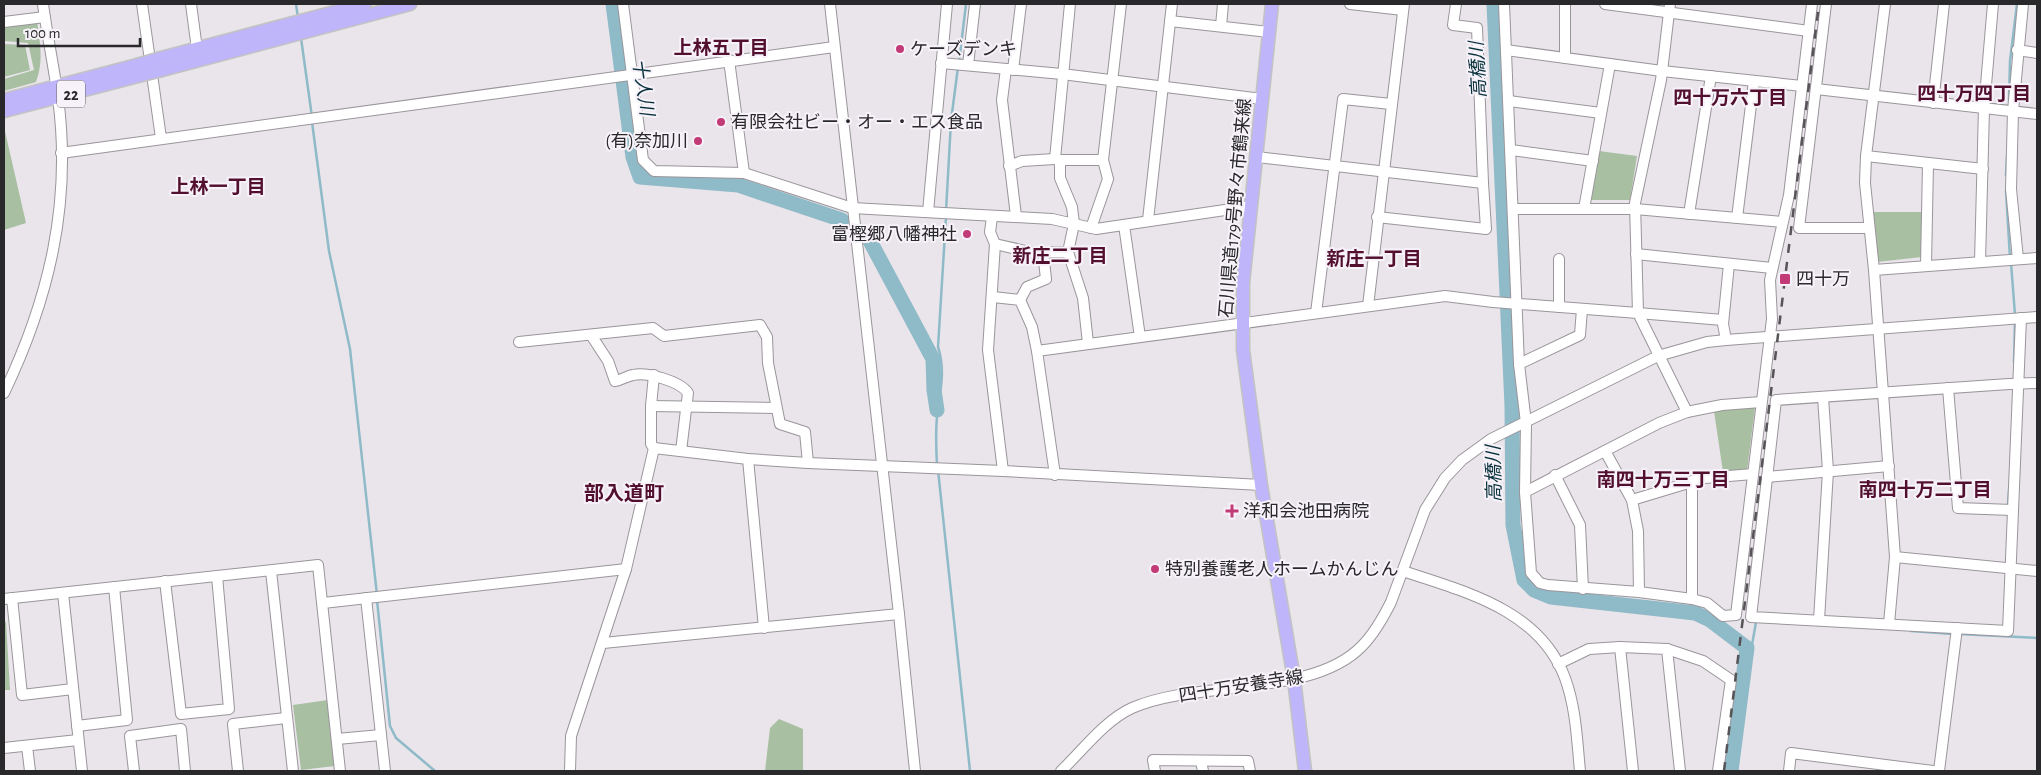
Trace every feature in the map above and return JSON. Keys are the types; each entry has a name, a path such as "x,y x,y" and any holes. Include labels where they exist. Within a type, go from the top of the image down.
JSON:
{"main road":[{"name":"22","path":"4,112 57,92 299,27 365,4"},
{"name":"22","path":"161,64 197,48 410,4"},
{"name":"石川県道179号野々市鶴来線","path":"1272,4 1243,282 1243,350 1261,485 1294,679 1305,771"},
{"name":"22","path":"4,100 57,92"}],"street":[{"path":"4,394 46,289 60,208 61,152 57,92 43,4"},
{"path":"142,4 161,138"},
{"path":"191,4 197,48"},
{"path":"623,4 626,76 643,160 654,171 744,173 852,208 1052,219 1091,228 1252,206"},
{"path":"830,4 915,771"},
{"path":"928,212 947,4"},
{"path":"961,65 975,4"},
{"path":"1016,216 1008,166 1002,100 1010,70 1021,4"},
{"path":"1070,4 1062,74 1058,160 1060,178 1072,206 1074,224 1068,252 1083,298 1088,343"},
{"path":"1091,228 1108,179 1103,160 1121,4"},
{"path":"1148,220 1172,4"},
{"path":"1221,26 1223,4"},
{"path":"1351,4 1404,7 1382,171 1368,306"},
{"path":"1378,217 1486,229 1477,28 1454,25 1456,4"},
{"path":"1504,4 1514,209 1521,425 1531,573 1540,583 1548,585 1639,592 1692,599 1707,603 1723,616 1736,615 1772,319 1770,280 1789,195 1812,4"},
{"path":"1565,4 1565,58"},
{"path":"1605,4 1670,8 1809,31"},
{"path":"1826,4 1800,228 1869,228"},
{"path":"1885,4 1866,156 1865,183 1874,270 1896,557 1889,624"},
{"path":"1932,103 1944,4"},
{"path":"1980,262 1984,108 1993,4"},
{"path":"2013,259 2010,110 2023,4"},
{"path":"1670,8 1662,71 1635,209 1638,313 1687,412"},
{"path":"4,22 45,17"},
{"path":"1170,20 1270,32"},
{"path":"61,152 834,47"},
{"path":"1506,50 1662,71 1802,86"},
{"path":"2017,50 2037,52"},
{"path":"729,60 744,173"},
{"path":"941,63 1062,74 1262,99"},
{"path":"1584,209 1610,64"},
{"path":"1689,214 1711,76"},
{"path":"1737,218 1754,81"},
{"path":"1816,89 2037,114"},
{"path":"1316,313 1342,99 1391,104"},
{"path":"1509,101 1601,113"},
{"path":"1511,150 1593,160"},
{"path":"1866,156 1982,169"},
{"path":"1257,157 1483,183"},
{"path":"1008,166 1022,161 1103,160"},
{"path":"1926,266 1928,164"},
{"path":"1514,209 1635,209 1782,222"},
{"path":"992,217 990,232 995,244 988,350 1003,471"},
{"path":"1124,225 1140,337"},
{"path":"995,244 1030,252 1068,252"},
{"path":"1020,300 1027,287 1046,280 1043,252"},
{"path":"1636,254 1772,268"},
{"path":"1874,270 2037,258"},
{"path":"1559,259 1559,306"},
{"path":"1726,340 1723,320 1729,264"},
{"path":"1037,351 1444,296 1493,302 1723,320"},
{"path":"993,297 1020,300"},
{"path":"1020,300 1032,327 1037,351 1055,475"},
{"path":"1519,364 1580,335 1582,309"},
{"path":"2017,318 2014,384 2008,631 1956,632 1889,624 1751,617 1776,400 1883,392 2014,384 2037,383"},
{"name":"四十万安養寺線","path":"1061,771 1111,721 1131,708 1186,694 1294,679 1317,673 1341,662 1361,648 1384,616 1425,510 1435,492 1462,460 1500,434 1658,356 1707,342 1726,340 2037,318"},
{"path":"520,342 653,328 664,336 760,325 766,337 768,363 780,424 805,432 808,463"},
{"path":"591,334 608,361 615,381 623,380 632,375 654,375 685,388 688,393 681,451"},
{"path":"570,771 571,736 626,569 654,448 651,444 651,406 654,375"},
{"path":"1948,388 1958,508 2012,510"},
{"path":"1820,620 1828,471 1823,397"},
{"path":"1525,492 1659,423 1687,412 1722,405 1761,402"},
{"path":"651,406 776,408"},
{"path":"654,448 748,459 808,463 1261,485"},
{"path":"1604,451 1632,500 1638,531 1639,592"},
{"path":"748,459 764,628"},
{"path":"1767,477 1889,466"},
{"path":"1632,500 1692,481 1753,474"},
{"path":"1555,476 1580,525 1583,589"},
{"path":"1692,481 1692,599"},
{"path":"1896,557 2037,571"},
{"path":"72,688 22,695 8,599 318,565 340,771"},
{"path":"322,603 626,569"},
{"path":"271,570 286,718 294,771"},
{"path":"1403,571 1485,599 1503,608 1536,635 1558,664 1565,677 1572,701 1580,771"},
{"path":"165,581 181,714 230,709 217,576"},
{"path":"77,726 126,720 114,587"},
{"path":"63,593 82,771"},
{"path":"368,598 385,771"},
{"path":"603,643 899,614"},
{"path":"1939,771 1956,632"},
{"path":"1558,664 1589,649 1620,647 1667,649 1703,660 1731,680 1718,771"},
{"path":"1620,647 1632,771"},
{"path":"1667,649 1680,771"},
{"path":"238,771 233,724 286,718"},
{"path":"134,771 130,736 181,730 185,771"},
{"path":"337,739 381,735"},
{"path":"4,748 78,740"},
{"path":"27,746 30,771"},
{"path":"1789,771 1791,754 1933,771"},
{"path":"1153,771 1153,760 1202,766 1248,761 1250,771"}],"green space":[{"path":"37,21 41,59 36,82 4,91 4,79 34,70 28,43 4,41 4,26"},
{"path":"4,44 25,45 30,70 4,77"},
{"path":"4,127 26,223 4,230"},
{"path":"1599,151 1637,156 1630,200 1591,200"},
{"path":"1873,212 1921,212 1922,257 1877,262"},
{"path":"1755,407 1747,471 1723,472 1714,411"},
{"path":"4,621 6,622 10,690 4,690"},
{"path":"328,700 335,766 301,770 293,705"},
{"path":"779,719 803,729 803,771 765,771 770,728"}],"waterway":[{"path":"296,4 298,18"},
{"name":"十人川","path":"613,4 633,157 640,177 738,185 842,220"},
{"path":"959,62 966,4"},
{"name":"高橋川","path":"1494,4 1512,406 1513,525 1524,580 1534,590 1551,597 1695,613 1710,620 1747,648 1731,771"},
{"path":"2009,100 2010,61 2017,4"},
{"path":"301,38 312,117"},
{"path":"946,211 951,121 958,67"},
{"path":"312,122 329,251 350,349 377,595"},
{"path":"2006,175 2007,156"},
{"path":"2006,191 2010,258"},
{"path":"937,465 936,423 942,370 938,347 946,217"},
{"name":"十人川","path":"870,241 933,359 937,410"},
{"path":"2011,263 2015,315"},
{"path":"2014,362 2015,320"},
{"path":"938,470 970,771"},
{"path":"2008,504 2009,490"},
{"path":"377,600 390,726 396,738 435,771"},
{"path":"1747,648 1752,645 1756,622"},
{"path":"1911,631 1953,634"},
{"path":"1959,634 2037,638"}],"railway":[{"path":"1724,771 1819,4"}],"place":[{"name":"ケーズデンキ","path":"900,49"},
{"name":"有限会社ビー・オー・エス食品","path":"721,122"},
{"name":"(有)奈加川","path":"698,141"},
{"name":"富樫郷八幡神社","path":"967,234"},
{"name":"四十万","path":"1785,279"},
{"name":"洋和会池田病院","path":"1232,511"},
{"name":"特別養護老人ホームかんじん","path":"1155,569"}],"district":[{"name":"上林五丁目","path":"721,47"},
{"name":"四十万四丁目","path":"1974,93"},
{"name":"四十万六丁目","path":"1730,97"},
{"name":"上林一丁目","path":"218,186"},
{"name":"新庄二丁目","path":"1060,255"},
{"name":"新庄一丁目","path":"1374,258"},
{"name":"南四十万三丁目","path":"1663,479"},
{"name":"南四十万二丁目","path":"1925,489"},
{"name":"部入道町","path":"624,493"}]}
